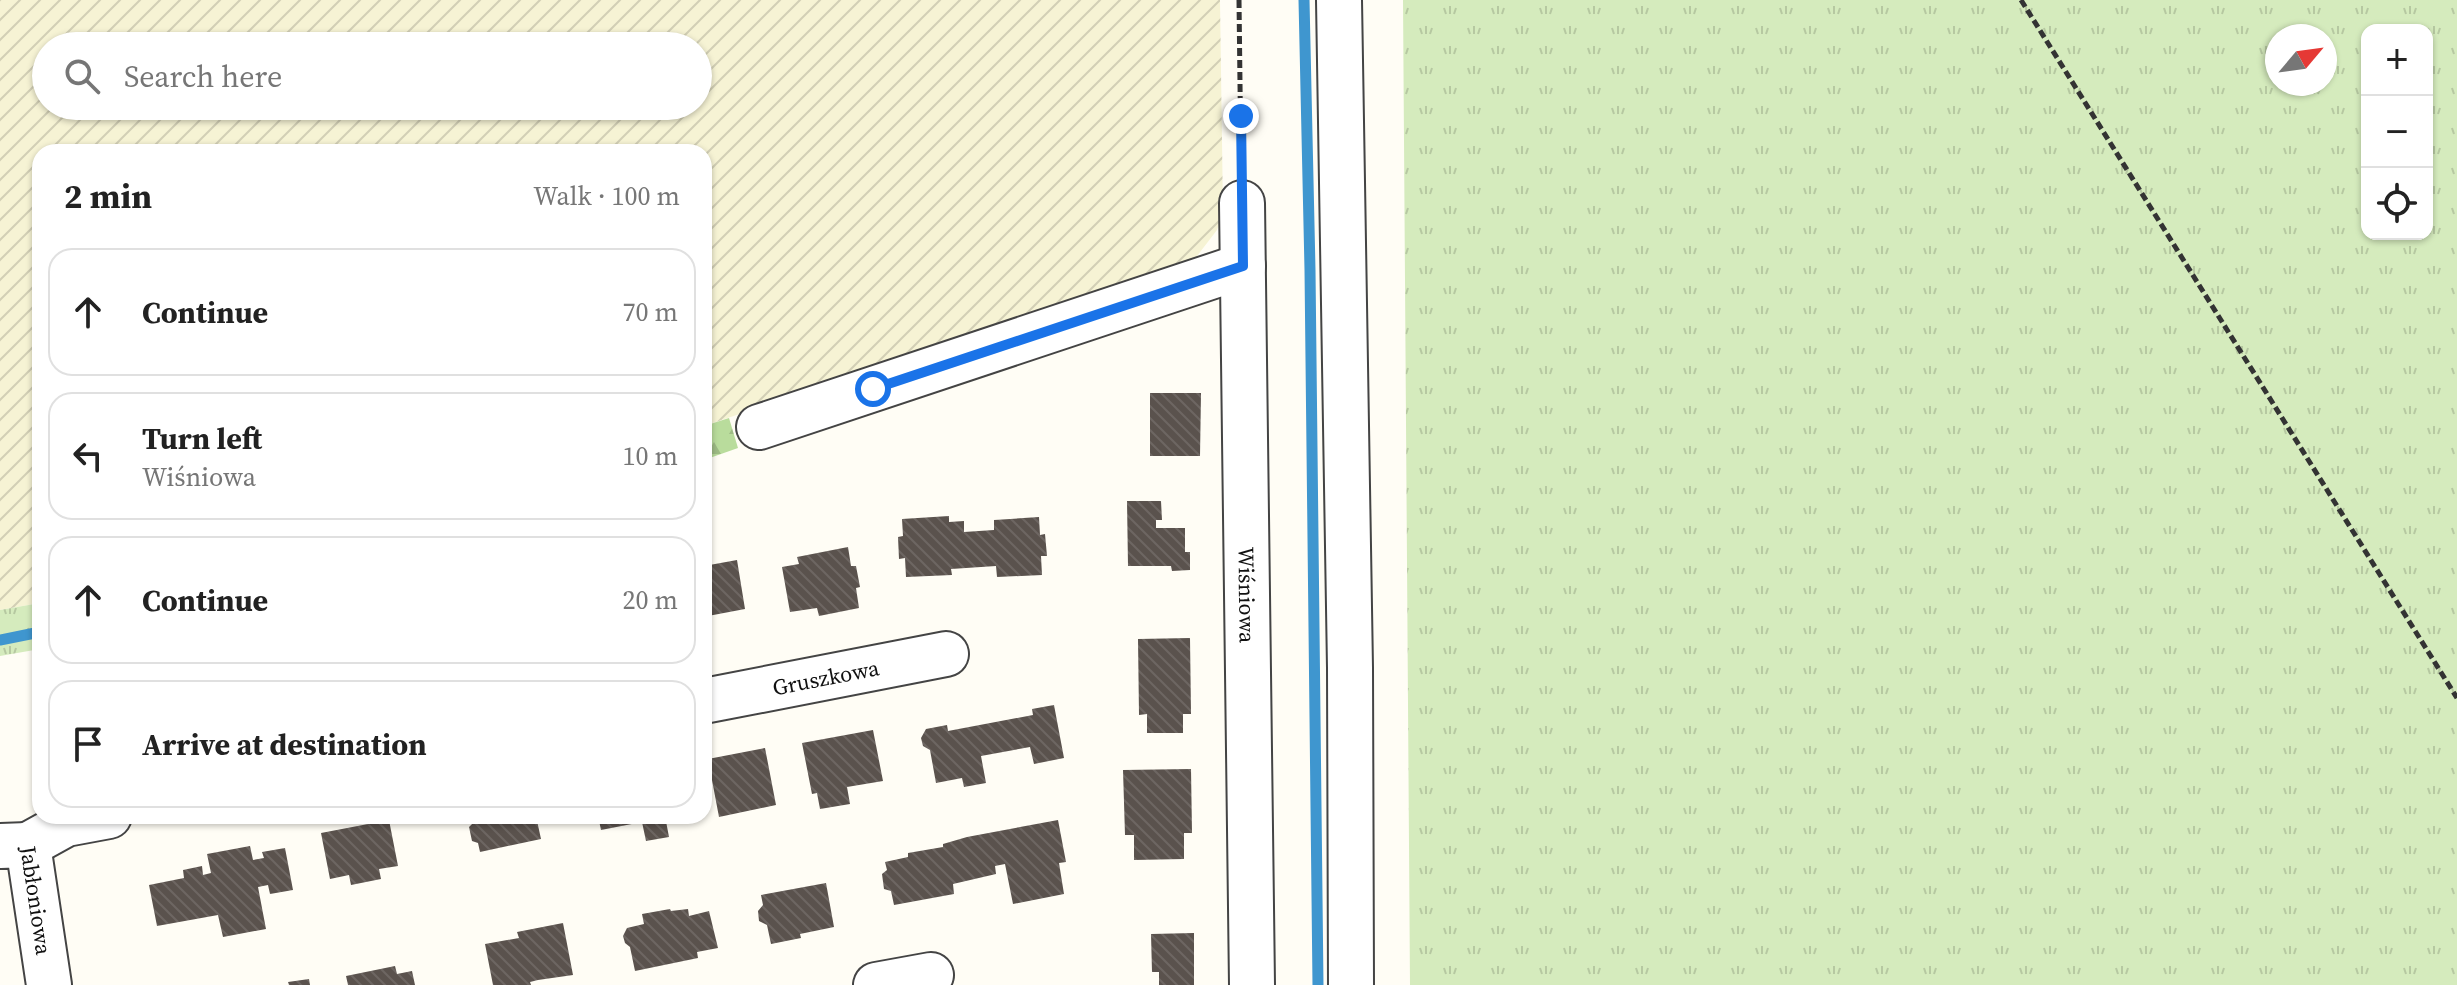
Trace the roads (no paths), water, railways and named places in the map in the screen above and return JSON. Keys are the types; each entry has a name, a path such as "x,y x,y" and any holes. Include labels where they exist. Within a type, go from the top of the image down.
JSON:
{"street":[{"path":"1339,0 1350,684 1351,985"},
{"name":"Wiśniowa","path":"1242,203 1252,985"},
{"path":"759,427 1243,266"},
{"name":"Gruszkowa","path":"712,699 946,654"},
{"path":"14,846 66,824"},
{"name":"Jabłoniowa","path":"14,846 49,985"},
{"path":"876,985 931,975"}],"waterway":[{"path":"1304,0 1318,985"},
{"path":"0,640 32,634"}]}
